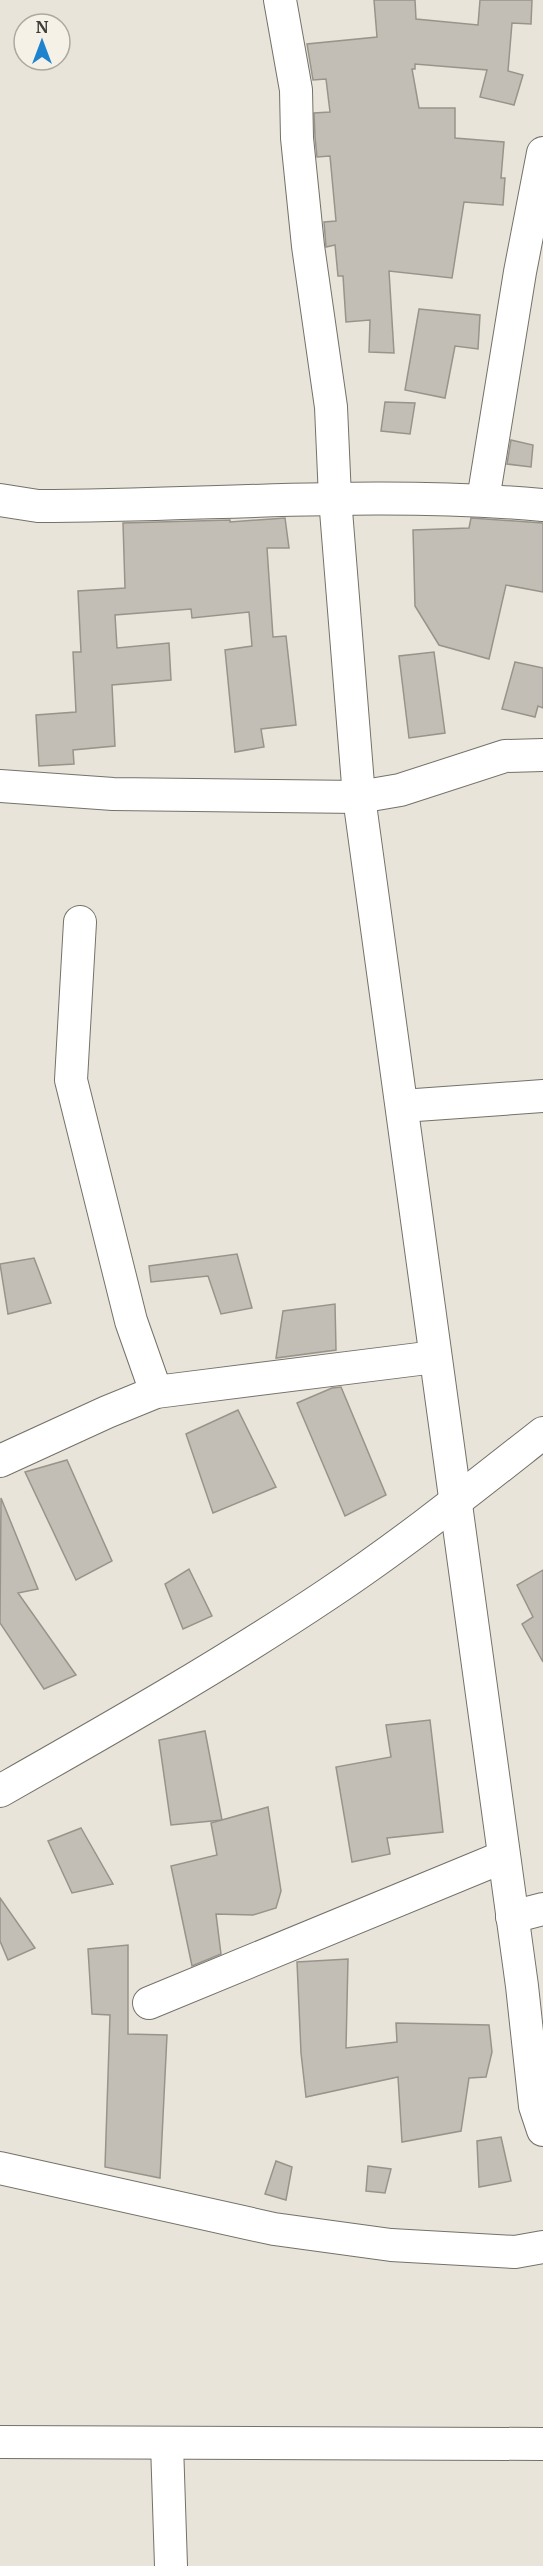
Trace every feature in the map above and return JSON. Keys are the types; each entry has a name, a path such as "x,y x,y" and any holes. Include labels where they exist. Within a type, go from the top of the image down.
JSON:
{"street":[{"path":"280,0 296,90 301,181 331,407 335,498 359,797 540,2114"},
{"path":"483,500 520,272 543,153"},
{"path":"0,500 38,506 335,498 483,500 543,505"},
{"path":"0,786 113,794 359,797 400,790 504,756 543,755"},
{"path":"80,922 71,1080 131,1321 156,1392"},
{"path":"402,1106 543,1096"},
{"path":"0,1461 156,1392 435,1357"},
{"path":"0,1791 198,1677 329,1593 456,1502 543,1433"},
{"path":"149,2002 504,1857"},
{"path":"512,1917 543,1910"},
{"path":"0,2168 274,2229 391,2245 515,2252 543,2247"},
{"path":"0,2442 543,2444"},
{"path":"167,2444 171,2566"}],"building":[{"path":"374,0 415,0 416,19 478,25 480,0 532,0 531,24 512,23 508,71 523,75 514,105 480,97 487,70 415,64 415,69 412,69 419,108 455,108 455,138 504,142 501,178 505,178 503,205 464,202 452,278 389,271 394,353 369,352 370,320 346,322 343,276 338,276 335,245 326,247 324,222 336,221 330,156 317,157 315,137 314,113 330,112 326,79 313,80 307,44 377,37"},
{"path":"419,309 480,315 478,349 455,346 445,398 405,390"},
{"path":"385,402 415,403 410,434 381,431"},
{"path":"511,440 533,445 531,467 507,464"},
{"path":"285,518 289,548 267,548 273,637 286,636 296,725 261,729 264,747 235,752 225,650 252,646 249,612 192,618 191,609 115,615 117,648 169,643 171,680 112,685 115,746 73,750 74,764 39,766 36,715 76,712 73,652 81,652 78,591 125,588 123,523 230,520 230,522"},
{"path":"471,518 543,523 543,592 506,585 489,659 439,645 415,606 413,530 469,528"},
{"path":"434,652 445,733 409,738 399,656"},
{"path":"515,662 543,668 543,708 538,706 535,717 502,709"},
{"path":"237,1254 252,1308 221,1314 208,1276 151,1282 149,1266"},
{"path":"34,1258 51,1303 8,1314 0,1264"},
{"path":"335,1304 336,1350 276,1358 283,1311"},
{"path":"341,1387 386,1495 345,1516 297,1403 332,1388"},
{"path":"238,1410 276,1487 213,1513 186,1434"},
{"path":"67,1460 112,1561 76,1580 25,1472"},
{"path":"1,1498 38,1589 18,1593 76,1675 44,1689 0,1623"},
{"path":"189,1569 212,1616 183,1629 165,1584"},
{"path":"543,1570 543,1662 522,1624 533,1617 517,1585"},
{"path":"430,1720 443,1832 387,1838 390,1854 352,1862 336,1767 391,1757 386,1725"},
{"path":"205,1731 222,1820 171,1825 159,1740"},
{"path":"268,1807 281,1891 276,1908 253,1915 216,1914 221,1954 192,1966 171,1866 217,1855 211,1823"},
{"path":"81,1828 113,1884 72,1893 48,1841"},
{"path":"0,1898 35,1948 8,1960 0,1941"},
{"path":"128,1945 128,2034 167,2035 160,2178 105,2167 110,2015 92,2014 88,1949"},
{"path":"348,1959 346,2048 397,2042 396,2023 489,2025 492,2052 486,2077 469,2078 461,2131 402,2142 398,2077 306,2097 301,2053 297,1962"},
{"path":"501,2137 511,2181 479,2187 477,2141"},
{"path":"276,2161 292,2167 286,2200 265,2194"},
{"path":"368,2166 391,2169 385,2193 366,2191"}]}
